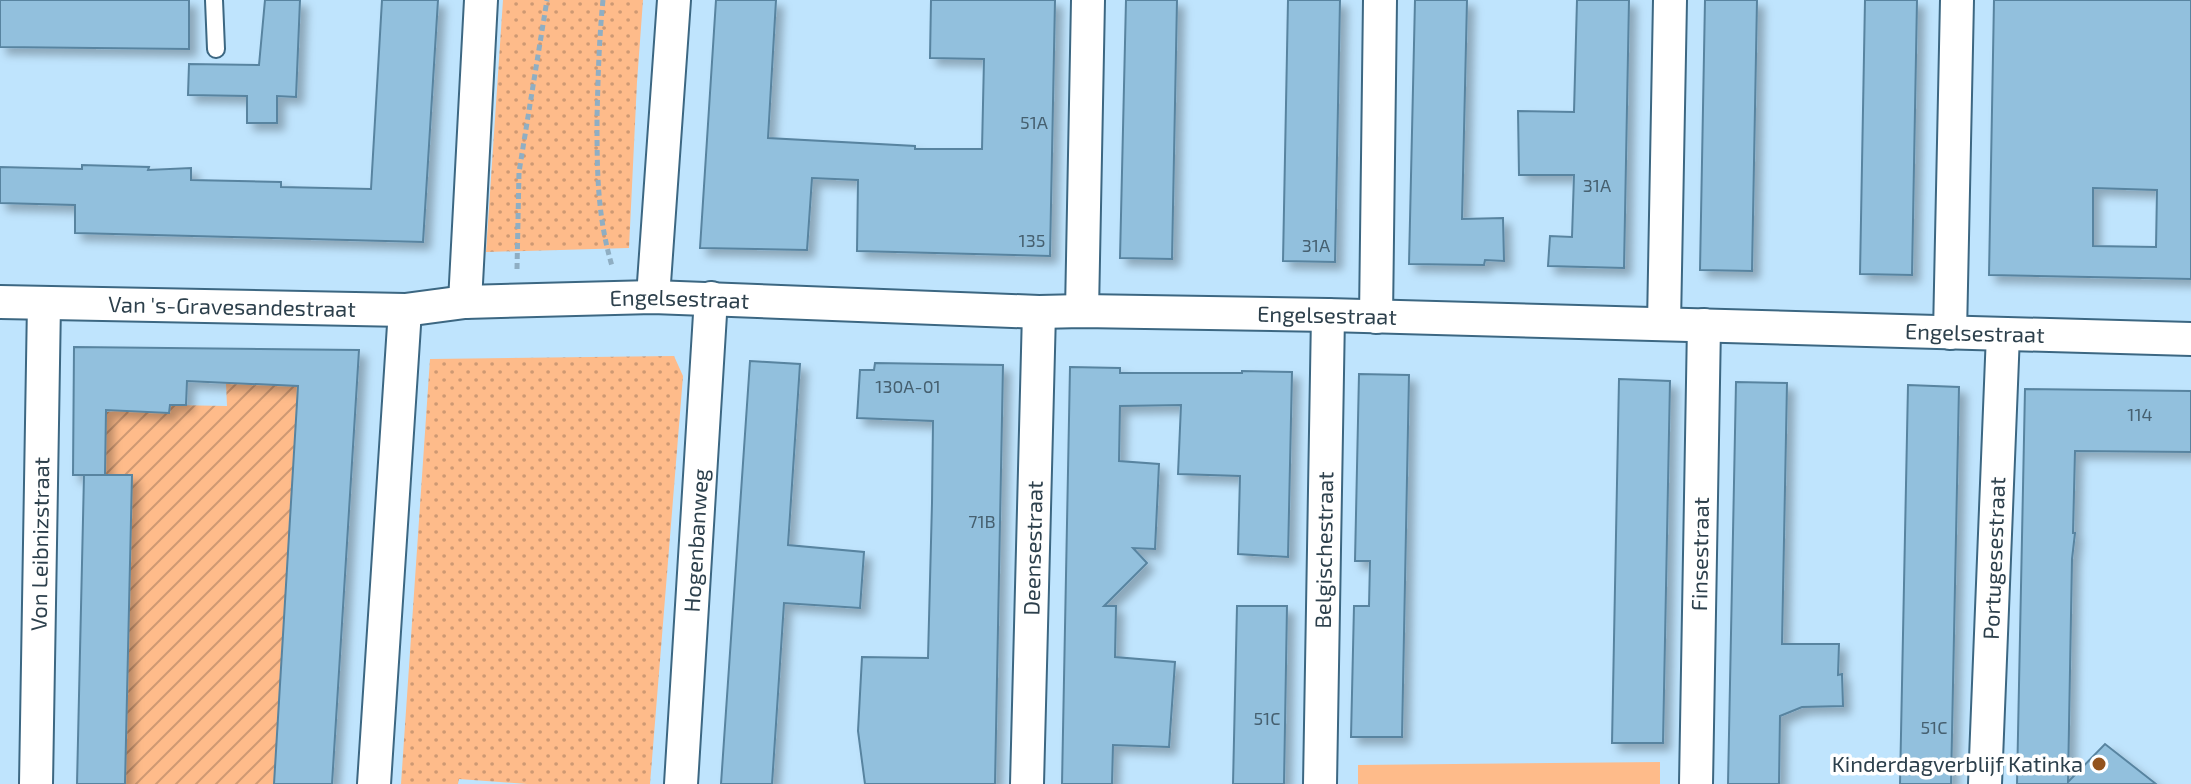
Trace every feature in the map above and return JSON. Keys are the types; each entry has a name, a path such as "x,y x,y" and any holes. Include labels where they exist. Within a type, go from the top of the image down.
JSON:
{"street":[{"path":"465,302 481,0"},
{"path":"653,297 674,0"},
{"path":"1082,311 1088,0"},
{"path":"1376,317 1380,0"},
{"path":"1664,324 1670,0"},
{"path":"1950,333 1957,0"},
{"name":"Engelsestraat","path":"465,302 621,297 711,298 1039,312 1328,315 2191,339"},
{"name":"Hogenbanweg","path":"681,784 711,298"},
{"name":"Van 's-Gravesandestraat","path":"0,302 405,310 465,302"},
{"name":"Von Leibnizstraat","path":"36,784 44,303"},
{"path":"374,784 405,310"},
{"name":"Deensestraat","path":"1027,784 1039,312"},
{"name":"Belgischestraat","path":"1320,784 1328,315"},
{"name":"Finsestraat","path":"1696,784 1704,325"},
{"name":"Portugesestraat","path":"1985,784 2003,334"}],"lane":[{"path":"214,0 216,49"}],"path":[{"path":"516,301 519,172 547,0"},
{"path":"603,0 597,192 603,234 621,297"}],"shaded area":[{"path":"503,0 643,0 629,248 486,252"},
{"path":"674,356 683,376 650,784 527,784 459,779 458,784 401,784 430,359"},
{"path":"226,383 298,385 274,784 125,784 132,475 105,475 106,412 114,411 115,404 168,413 170,405 227,406"},
{"path":"1660,762 1660,784 1358,784 1358,765"}],"building":[{"path":"0,0 189,0 189,49 0,47"},
{"path":"265,0 300,0 296,97 277,96 277,123 247,123 247,96 188,95 189,64 259,65"},
{"path":"382,0 438,0 423,242 75,233 75,205 0,203 0,167 82,169 82,165 149,167 148,170 191,168 191,180 281,182 281,187 371,189"},
{"path":"716,0 776,0 768,138 915,146 915,149 982,149 984,59 930,58 931,0 1055,0 1050,256 857,251 858,180 812,178 807,250 700,248"},
{"path":"1126,0 1177,0 1172,259 1120,258"},
{"path":"1288,0 1340,0 1335,262 1283,261"},
{"path":"1415,0 1467,0 1462,219 1503,218 1504,261 1485,260 1484,265 1409,264"},
{"path":"1577,0 1629,0 1624,268 1548,266 1550,236 1572,237 1574,175 1519,175 1518,111 1574,112"},
{"path":"1705,0 1757,0 1752,271 1700,270"},
{"path":"1865,0 1917,0 1912,275 1860,274"},
{"path":"1994,0 2191,0 2191,279 1989,275","holes":["2093,188 2157,190 2156,247 2093,246"]},
{"path":"74,347 359,350 332,784 274,784 298,386 187,381 186,405 170,405 169,413 106,410 105,475 73,475"},
{"path":"750,361 800,364 788,545 864,552 860,608 784,603 772,784 721,784"},
{"path":"875,363 1003,365 995,784 865,784 858,731 862,657 928,658 932,503 933,421 857,418 860,370 874,370"},
{"path":"1070,367 1120,368 1120,373 1292,372 1288,557 1238,554 1240,476 1178,474 1181,405 1120,406 1119,461 1159,464 1155,549 1133,548 1147,563 1104,606 1116,606 1115,657 1175,662 1169,747 1113,745 1112,784 1062,784"},
{"path":"1359,374 1409,375 1402,737 1351,737 1354,606 1369,606 1370,561 1355,561"},
{"path":"1619,379 1670,381 1663,743 1612,743"},
{"path":"1736,382 1787,383 1782,644 1839,644 1838,675 1842,674 1843,706 1802,707 1780,716 1779,784 1728,784"},
{"path":"1908,385 1959,387 1951,784 1900,784"},
{"path":"2025,389 2191,391 2191,452 2075,451 2068,782 2105,744 2156,784 2017,784"},
{"path":"84,475 132,475 125,784 77,784"},
{"path":"1237,606 1287,606 1284,784 1233,784"}],"place":[{"name":"Kinderdagverblijf Katinka","path":"2099,764"}]}
